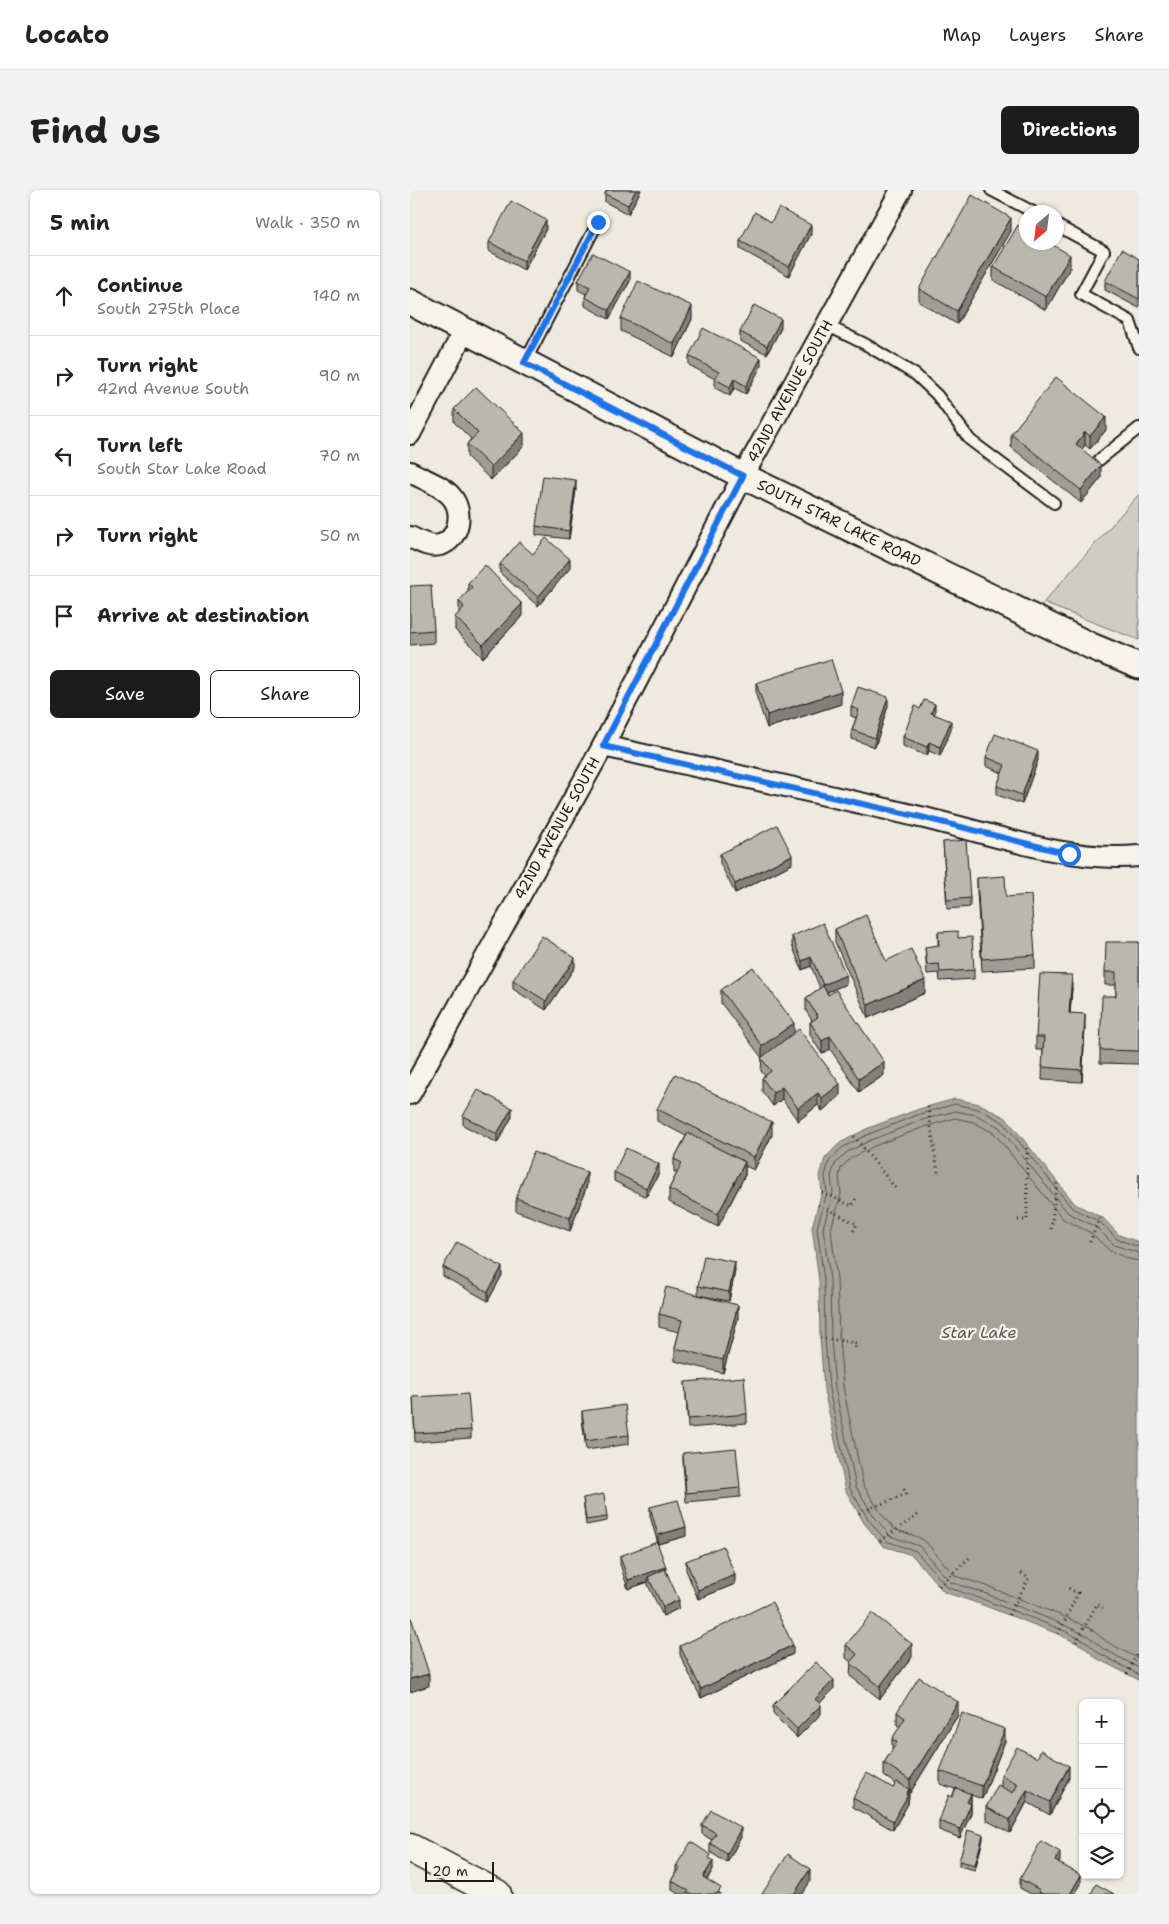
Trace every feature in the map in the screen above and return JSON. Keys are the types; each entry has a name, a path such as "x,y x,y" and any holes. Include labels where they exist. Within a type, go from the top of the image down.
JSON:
{"main road":[{"path":"410,1848 497,1894"}],"street":[{"name":"42ND AVENUE SOUTH","path":"410,1094 603,746 743,476 901,190"},
{"name":"SOUTH STAR LAKE ROAD","path":"410,302 743,476 1091,646 1139,666"},
{"path":"410,434 464,331"},
{"path":"410,472 451,496 459,513 455,532 448,540 439,545 427,546 410,537"},
{"path":"603,746 911,815 1069,854 1139,856"}],"lane":[{"path":"991,190 1020,205"},
{"path":"524,363 598,222"},
{"path":"1064,229 1104,251 1081,294 1130,321 1139,348"},
{"path":"826,325 866,344 916,376 936,395 970,440 1054,503"},
{"path":"1099,460 1139,428"}],"path":[{"path":"928,1106 938,1174"},
{"path":"854,1136 896,1189"},
{"path":"1018,1220 1027,1220 1027,1144"},
{"path":"1051,1229 1057,1180"},
{"path":"822,1192 852,1206 856,1198"},
{"path":"818,1205 857,1224 853,1232"},
{"path":"1090,1242 1100,1216"},
{"path":"820,1338 856,1343 855,1350"},
{"path":"859,1513 906,1494 903,1487"},
{"path":"880,1541 918,1515"},
{"path":"939,1586 969,1558"},
{"path":"1009,1615 1029,1578 1021,1573"},
{"path":"1058,1634 1078,1593 1066,1587"},
{"path":"1076,1642 1097,1604 1103,1608"},
{"path":"1127,1674 1139,1651"}],"shaded area":[{"path":"1139,494 1139,640 1043,603"}],"water":[{"name":"Star Lake","path":"955,1099 980,1104 1006,1118 1075,1204 1103,1218 1119,1235 1139,1242 1139,1680 1096,1658 1083,1646 1058,1634 944,1592 912,1555 883,1546 864,1523 846,1491 824,1390 820,1338 819,1281 812,1227 822,1192 820,1176 825,1158 840,1143 866,1129 919,1109"}],"building":[{"path":"607,190 636,190 628,205 605,194"},
{"path":"972,195 1011,218 957,311 919,289"},
{"path":"511,201 546,220 524,261 489,242"},
{"path":"779,208 811,225 789,267 740,241 755,212 771,222"},
{"path":"1018,225 1019,250 1062,250 1070,255 1046,297 993,267"},
{"path":"1122,249 1139,259 1139,299 1105,281"},
{"path":"593,253 630,272 609,310 585,297 590,287 578,281"},
{"path":"638,281 692,306 674,344 621,318"},
{"path":"754,305 781,319 767,346 740,332"},
{"path":"703,328 761,358 746,386 734,379 730,387 715,379 719,372 689,356"},
{"path":"1056,377 1106,417 1090,436 1085,432 1076,444 1101,465 1081,490 1011,434"},
{"path":"476,387 524,433 491,467 467,444 478,433 454,409"},
{"path":"543,476 576,480 569,531 536,526"},
{"path":"546,538 570,559 538,597 500,564 519,542 533,554"},
{"path":"485,565 522,604 483,645 455,617 464,607 459,601 472,587 468,583"},
{"path":"431,585 434,630 410,632 410,586"},
{"path":"831,659 841,691 767,715 756,683"},
{"path":"858,687 888,697 875,738 852,730 859,710 851,707"},
{"path":"924,700 935,704 931,713 951,721 940,747 929,742 927,747 903,737 915,706 920,709"},
{"path":"995,734 1038,751 1022,795 997,786 1005,765 986,757"},
{"path":"777,825 792,855 735,884 720,854"},
{"path":"966,840 970,898 947,900 943,842"},
{"path":"1005,876 1006,897 1031,895 1035,955 982,959 977,878"},
{"path":"866,915 886,961 911,949 925,980 868,1005 835,929"},
{"path":"823,923 846,975 823,985 811,957 802,961 792,936"},
{"path":"958,931 958,938 972,937 974,970 940,972 939,964 927,965 925,947 939,945 938,932"},
{"path":"542,936 575,958 546,1001 513,980"},
{"path":"1106,942 1139,942 1139,1051 1100,1050 1102,996 1116,996 1116,972 1105,972"},
{"path":"753,967 794,1023 762,1046 721,990"},
{"path":"1040,974 1072,975 1069,1013 1085,1014 1082,1070 1042,1067 1044,1037 1036,1037"},
{"path":"823,986 828,995 836,990 884,1062 859,1079 830,1036 822,1041 810,1022 818,1017 806,998"},
{"path":"799,1029 840,1084 822,1098 818,1093 798,1108 782,1087 773,1093 762,1078 771,1071 761,1058"},
{"path":"675,1074 772,1122 754,1157 657,1109"},
{"path":"478,1090 512,1108 497,1134 463,1116"},
{"path":"688,1133 745,1162 718,1214 669,1189 682,1163 674,1159"},
{"path":"626,1148 659,1164 646,1188 614,1172"},
{"path":"533,1152 587,1172 570,1218 516,1198"},
{"path":"457,1242 502,1267 488,1292 443,1267"},
{"path":"704,1256 735,1262 729,1292 698,1286"},
{"path":"666,1287 738,1305 723,1360 675,1348 682,1320 659,1314"},
{"path":"744,1377 747,1414 688,1419 685,1382"},
{"path":"468,1394 471,1430 415,1433 413,1397"},
{"path":"625,1405 629,1435 586,1441 582,1411"},
{"path":"736,1448 740,1488 686,1493 683,1453"},
{"path":"604,1494 607,1517 586,1520 583,1498"},
{"path":"678,1500 686,1527 658,1535 650,1507"},
{"path":"657,1542 666,1567 628,1580 620,1556"},
{"path":"723,1546 735,1575 698,1590 686,1561"},
{"path":"665,1569 679,1600 663,1607 648,1577"},
{"path":"772,1602 793,1645 701,1689 680,1646"},
{"path":"872,1613 912,1644 880,1686 850,1663 857,1654 846,1645"},
{"path":"410,1614 429,1674 410,1679"},
{"path":"816,1662 834,1680 815,1699 821,1705 797,1729 773,1705"},
{"path":"919,1677 958,1702 910,1780 884,1763 897,1742 892,1739 905,1718 897,1712"},
{"path":"962,1713 1005,1729 982,1786 940,1771"},
{"path":"1017,1747 1037,1758 1041,1750 1069,1766 1050,1802 1027,1790 1010,1820 986,1807 998,1785 1013,1793 1018,1784 1001,1775"},
{"path":"867,1773 893,1788 897,1782 909,1789 906,1795 908,1795 893,1821 853,1798"},
{"path":"956,1788 971,1794 967,1802 971,1804 960,1829 939,1821 949,1795 952,1797"},
{"path":"711,1810 741,1828 727,1854 710,1843 716,1833 702,1825"},
{"path":"968,1830 983,1835 975,1865 959,1861"},
{"path":"1041,1841 1060,1852 1055,1861 1079,1874 1079,1878 1070,1894 1043,1894 1039,1892 1040,1890 1020,1879"},
{"path":"691,1842 711,1855 709,1858 713,1861 703,1877 721,1888 717,1894 687,1894 689,1891 672,1881 680,1868 676,1866"},
{"path":"788,1854 810,1869 794,1894 762,1894"},
{"path":"1096,1884 1114,1894 1091,1894"}],"route":[{"path":"598,222 524,363 743,476 603,746 921,817 1069,854"}]}
